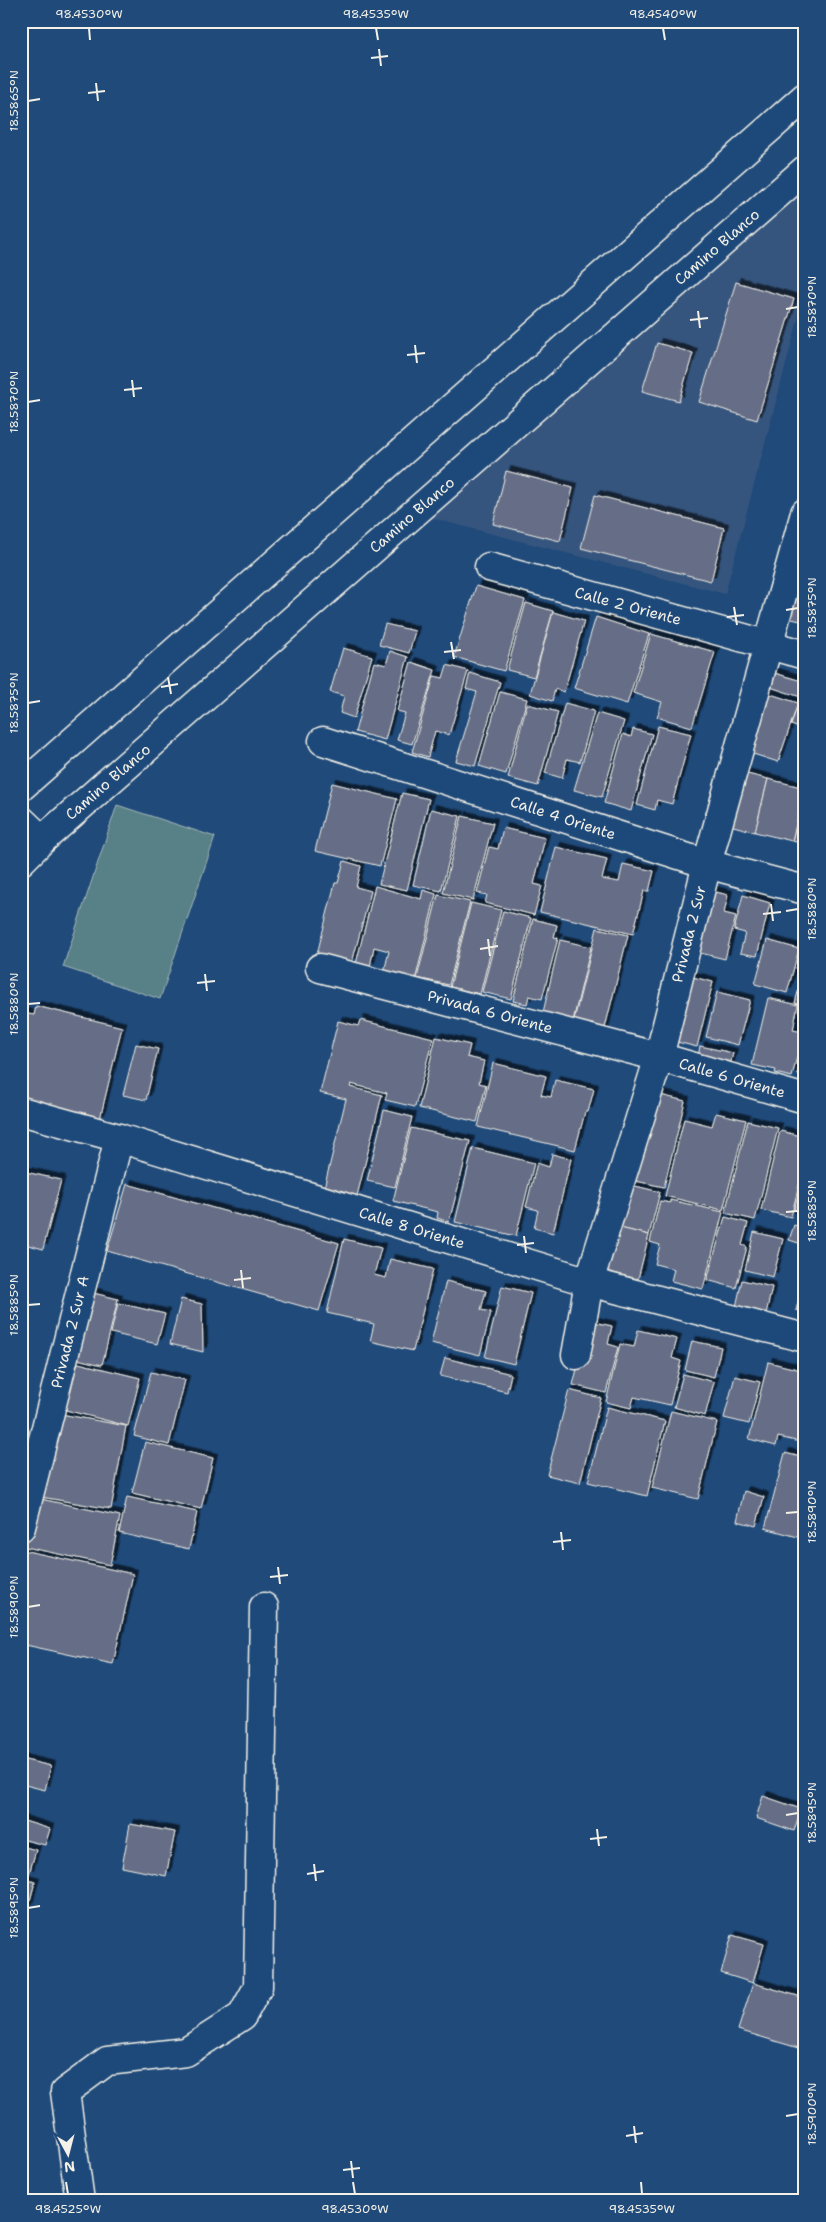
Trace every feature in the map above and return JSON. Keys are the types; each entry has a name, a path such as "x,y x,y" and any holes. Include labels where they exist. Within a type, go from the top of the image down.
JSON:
{"street":[{"path":"21,787 803,98"},
{"name":"Camino Blanco","path":"21,861 42,840 805,170"},
{"name":"Privada 2 Sur","path":"576,1355 589,1282 659,1057 707,864 805,513"},
{"name":"Calle 2 Oriente","path":"489,567 805,655"},
{"name":"Calle 4 Oriente","path":"323,741 707,864 805,890"},
{"path":"21,820 42,840"},
{"name":"Privada 6 Oriente","path":"320,968 659,1057"},
{"name":"Calle 6 Oriente","path":"659,1057 805,1098"},
{"name":"Calle 8 Oriente","path":"21,1111 119,1138 589,1282 805,1338"},
{"name":"Privada 2 Sur A","path":"21,1527 119,1138"},
{"path":"80,2201 65,2092 107,2061 186,2052 242,2016 258,1987 264,1607"}],"shaded area":[{"path":"805,191 805,293 725,594 419,515"}],"green space":[{"path":"117,805 215,837 160,999 63,967"}],"building":[{"path":"736,282 794,299 757,420 699,402"},
{"path":"657,343 693,353 679,401 642,391"},
{"path":"506,471 573,488 560,541 493,524"},
{"path":"595,495 724,528 711,581 581,548"},
{"path":"800,567 805,568 805,622 787,618"},
{"path":"476,586 525,600 504,671 454,657"},
{"path":"526,603 553,611 534,677 507,670"},
{"path":"553,612 584,621 564,692 555,689 552,701 530,694"},
{"path":"596,617 649,634 627,704 574,688"},
{"path":"385,624 415,631 409,653 379,645"},
{"path":"651,634 715,652 692,727 657,717 662,702 633,693"},
{"path":"343,648 372,656 354,718 340,713 344,696 330,692"},
{"path":"390,651 408,657 385,740 355,732 374,662 386,665"},
{"path":"411,662 435,670 412,744 397,740 405,713 397,711"},
{"path":"447,665 468,671 449,735 435,731 428,757 412,752 434,676 443,678"},
{"path":"771,672 805,682 801,697 767,686"},
{"path":"470,673 500,682 475,766 456,761 477,692 466,689"},
{"path":"805,683 805,730 791,725"},
{"path":"500,692 527,699 506,774 479,766"},
{"path":"764,692 798,703 778,762 744,751"},
{"path":"565,703 594,711 580,762 567,759 562,778 545,773"},
{"path":"527,704 558,712 538,786 508,778"},
{"path":"597,713 624,721 602,797 574,790"},
{"path":"658,726 691,734 672,804 657,800 655,810 637,805"},
{"path":"633,729 652,734 631,811 604,803 623,734 631,737"},
{"path":"743,773 768,779 755,832 730,825"},
{"path":"768,779 805,788 792,841 755,832"},
{"path":"332,783 397,799 380,866 315,851"},
{"path":"805,791 805,844 792,841"},
{"path":"402,793 429,799 407,890 379,884"},
{"path":"431,809 460,816 441,891 413,885"},
{"path":"462,816 493,823 473,900 443,893"},
{"path":"503,828 545,838 534,884 542,886 534,915 485,903 487,895 477,893 489,847 498,849"},
{"path":"556,847 607,859 602,879 619,882 623,864 654,871 649,891 644,891 633,934 540,912"},
{"path":"344,861 361,866 356,887 371,891 352,963 317,954 335,883 338,883"},
{"path":"375,886 421,899 423,890 436,894 415,981 384,972 389,951 374,947 370,967 356,964"},
{"path":"708,890 728,895 724,913 736,916 725,959 692,951"},
{"path":"438,895 470,902 449,985 417,978"},
{"path":"743,895 770,903 757,956 740,953 745,933 734,930"},
{"path":"471,903 501,910 480,994 450,987"},
{"path":"503,911 531,918 511,999 482,992"},
{"path":"533,919 557,925 554,937 558,938 542,999 529,996 527,1004 513,1001"},
{"path":"597,928 628,935 603,1036 572,1028"},
{"path":"805,932 805,951 800,950"},
{"path":"560,940 591,947 571,1029 541,1021"},
{"path":"767,940 799,949 787,993 755,984"},
{"path":"805,966 805,1005 795,1003"},
{"path":"684,975 713,982 697,1047 669,1040"},
{"path":"717,992 750,1000 738,1045 706,1037"},
{"path":"768,998 798,1005 793,1030 803,1032 792,1077 775,1073 776,1070 752,1065"},
{"path":"36,1006 122,1027 100,1119 21,1100 21,1013 34,1015"},
{"path":"360,1020 433,1038 415,1107 385,1100 387,1093 351,1084 350,1087 382,1095 357,1196 324,1188 346,1099 320,1093 338,1021 358,1026"},
{"path":"436,1037 470,1045 467,1057 484,1061 479,1083 486,1085 477,1122 419,1108"},
{"path":"136,1044 158,1049 146,1100 123,1095"},
{"path":"700,1046 733,1053 729,1070 697,1062"},
{"path":"805,1048 805,1077 797,1074"},
{"path":"493,1063 546,1076 541,1095 551,1097 555,1080 594,1089 588,1112 585,1112 575,1150 478,1127"},
{"path":"652,1093 685,1101 664,1187 631,1180"},
{"path":"384,1110 412,1117 395,1187 367,1181"},
{"path":"716,1113 746,1120 723,1210 665,1196 684,1119 712,1126"},
{"path":"748,1121 778,1128 755,1220 725,1213"},
{"path":"411,1128 470,1141 449,1222 437,1218 438,1212 393,1201"},
{"path":"780,1131 805,1137 805,1161 791,1217 761,1210"},
{"path":"473,1148 534,1163 516,1236 455,1222"},
{"path":"552,1154 571,1159 553,1233 534,1228 538,1210 526,1207 537,1163 549,1167"},
{"path":"21,1171 61,1180 43,1249 21,1243"},
{"path":"805,1173 805,1212 794,1209"},
{"path":"127,1184 339,1243 319,1311 107,1251"},
{"path":"627,1184 660,1192 649,1235 616,1227"},
{"path":"670,1200 723,1212 703,1289 671,1281 674,1269 655,1264 660,1245 650,1242 660,1201 670,1203"},
{"path":"725,1217 748,1223 742,1245 747,1247 736,1288 707,1280"},
{"path":"794,1225 805,1228 805,1245 789,1240"},
{"path":"616,1227 649,1235 638,1279 605,1271"},
{"path":"754,1232 783,1239 773,1277 745,1270"},
{"path":"344,1239 381,1248 374,1275 386,1278 390,1259 433,1269 413,1351 370,1341 374,1324 327,1313"},
{"path":"805,1274 805,1312 796,1310"},
{"path":"742,1280 772,1287 766,1314 736,1307"},
{"path":"446,1281 486,1291 481,1310 491,1312 480,1355 431,1343"},
{"path":"502,1286 531,1293 514,1364 485,1357"},
{"path":"85,1291 118,1299 102,1365 69,1357"},
{"path":"181,1299 202,1304 203,1352 170,1344"},
{"path":"118,1303 165,1314 157,1344 111,1333"},
{"path":"589,1321 612,1326 608,1344 618,1347 606,1393 573,1385"},
{"path":"638,1330 677,1339 672,1358 681,1361 670,1405 634,1397 631,1408 606,1402 620,1344 634,1347"},
{"path":"692,1341 721,1347 714,1377 685,1370"},
{"path":"445,1358 511,1374 507,1392 440,1376"},
{"path":"70,1361 140,1378 128,1426 58,1408"},
{"path":"768,1362 805,1371 805,1443 778,1437 776,1446 749,1439"},
{"path":"151,1372 185,1380 169,1445 134,1436"},
{"path":"683,1374 714,1382 705,1416 674,1407"},
{"path":"735,1376 760,1382 749,1424 724,1418"},
{"path":"569,1390 601,1398 580,1483 547,1475"},
{"path":"607,1407 665,1421 647,1496 588,1482"},
{"path":"671,1411 717,1422 698,1499 652,1488"},
{"path":"55,1413 126,1426 111,1509 41,1497"},
{"path":"145,1442 213,1458 201,1509 132,1493"},
{"path":"785,1453 805,1458 805,1539 765,1528"},
{"path":"744,1491 764,1497 756,1526 737,1521"},
{"path":"31,1497 120,1516 110,1565 21,1546"},
{"path":"127,1497 197,1512 189,1549 119,1533"},
{"path":"22,1550 133,1574 113,1664 21,1644"},
{"path":"21,1759 51,1766 45,1790 21,1784"},
{"path":"763,1796 801,1809 794,1831 756,1818"},
{"path":"21,1820 50,1829 45,1845 21,1839"},
{"path":"130,1824 175,1832 166,1876 122,1867"},
{"path":"21,1846 36,1850 29,1874 21,1872"},
{"path":"21,1878 35,1882 28,1908 21,1906"},
{"path":"732,1935 764,1944 753,1983 721,1973"},
{"path":"753,1983 805,1998 805,2050 738,2030"}]}
